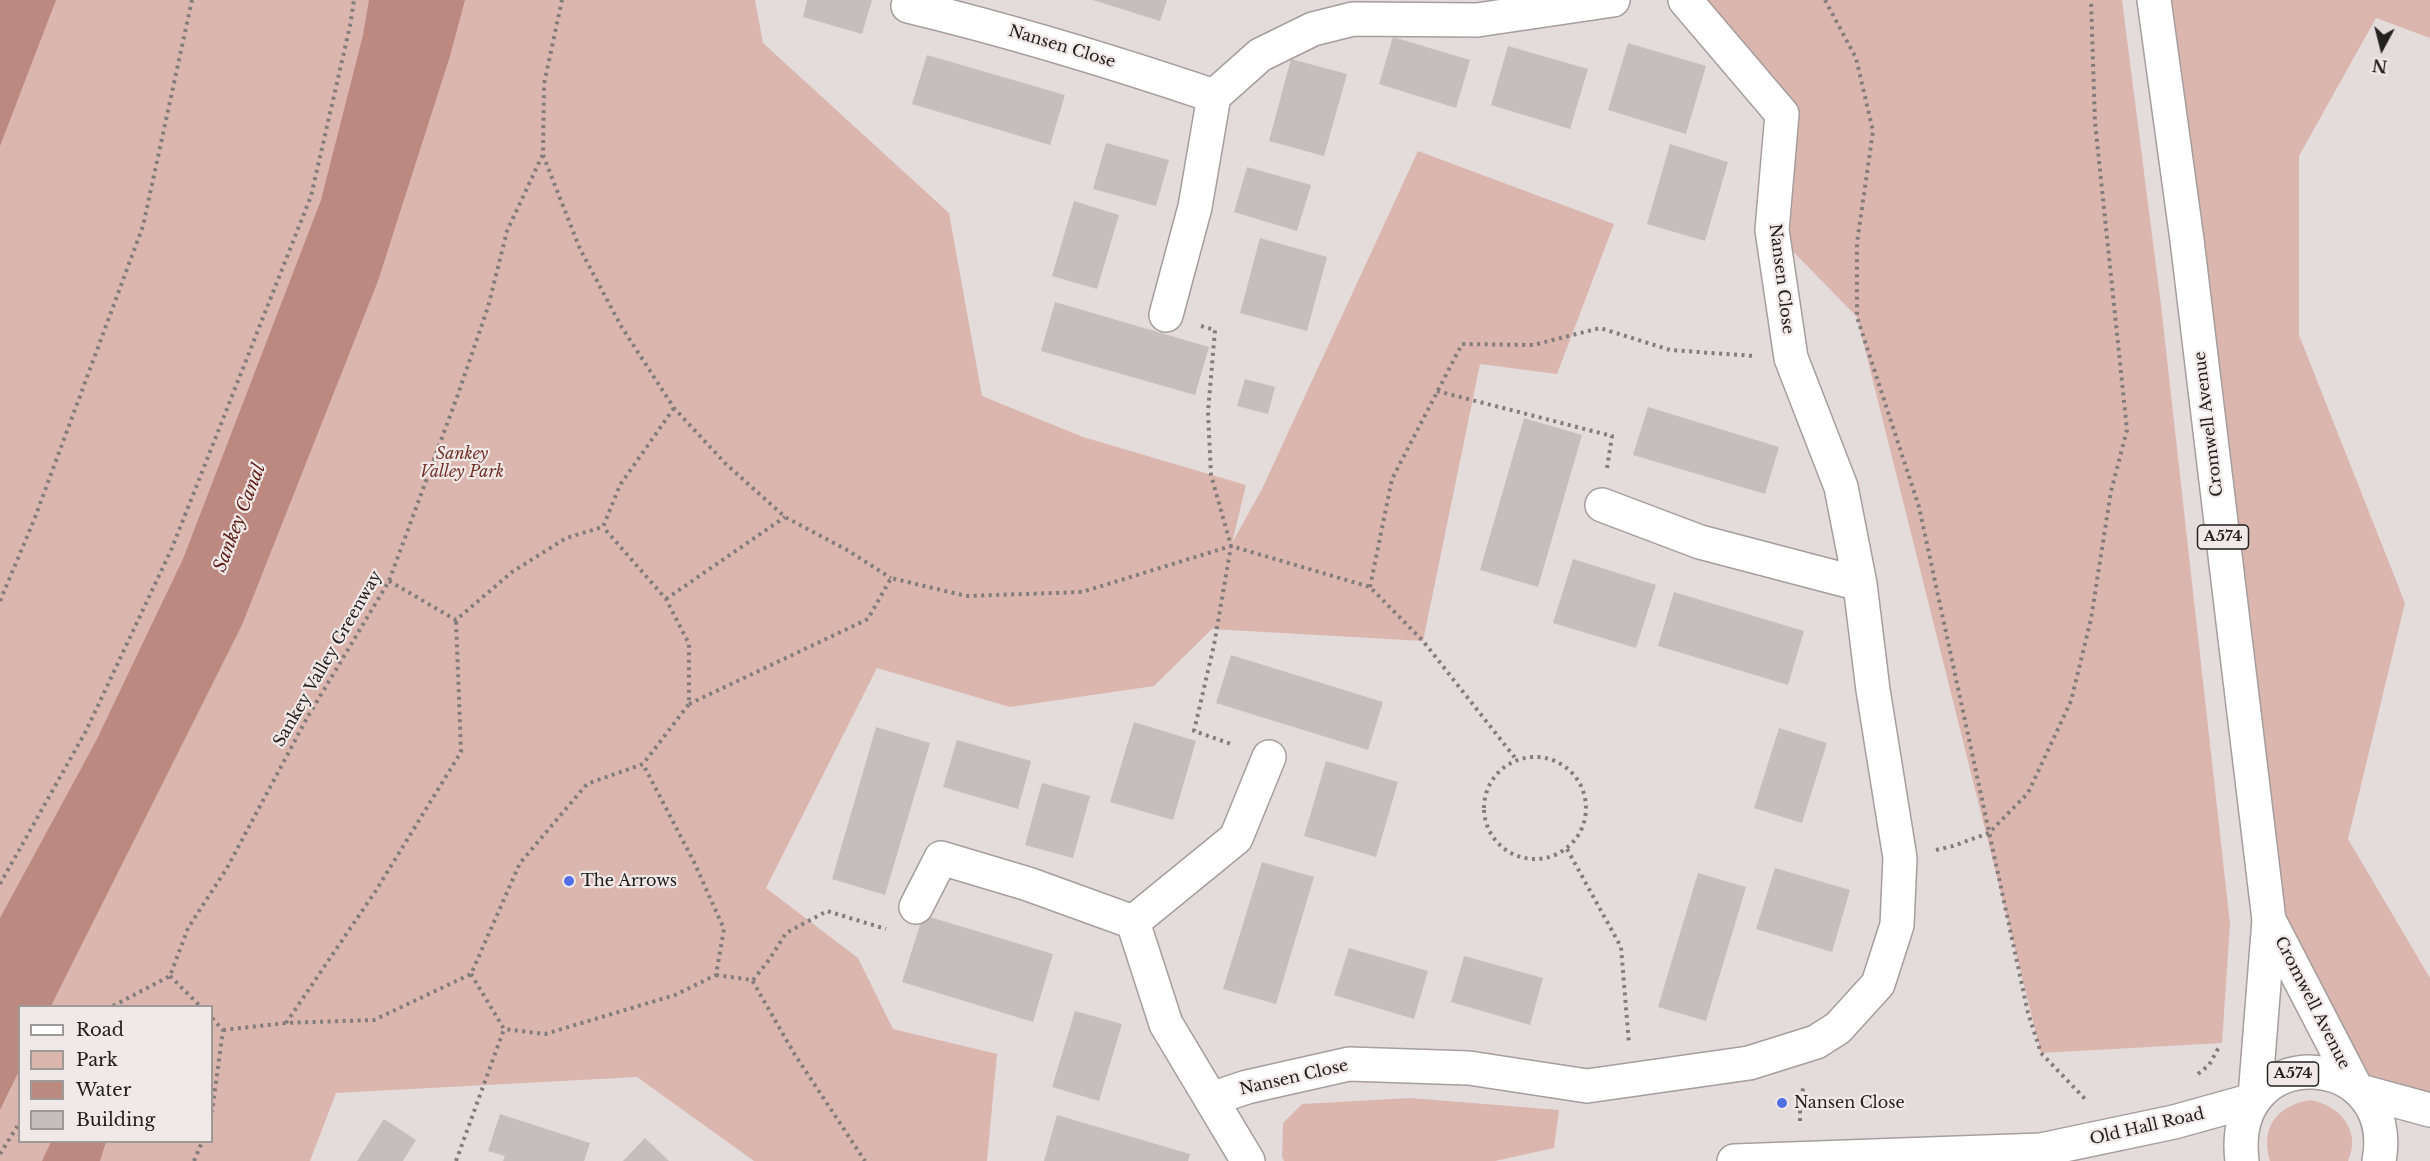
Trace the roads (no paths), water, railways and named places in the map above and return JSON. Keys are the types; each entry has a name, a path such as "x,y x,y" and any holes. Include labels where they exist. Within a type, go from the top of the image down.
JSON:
{"street":[{"path":"1166,315 1195,207 1214,96 1260,55 1313,28 1353,19 1477,20 1613,0"},
{"name":"Nansen Close","path":"1211,1099 1247,1087 1349,1064 1469,1068 1587,1086 1749,1063 1816,1042 1838,1028 1878,984 1897,925 1900,858 1873,690 1860,584 1841,487 1791,358 1772,230 1782,114 1685,0"},
{"name":"Cromwell Avenue","path":"2154,0 2189,252 2269,920 2254,1099"},
{"name":"Nansen Close","path":"908,6 995,27 1106,60 1214,96"},
{"path":"1602,505 1700,542 1860,584"},
{"path":"1133,922 1236,838 1269,757"},
{"path":"915,907 941,858 1028,884 1133,922"},
{"name":"Cromwell Avenue","path":"2269,920 2357,1089"},
{"path":"1133,922 1166,1024 1248,1161"},
{"name":"A574","path":"2242,1161 2239,1141 2241,1130 2243,1120 2254,1099 2272,1082 2292,1074 2314,1072 2335,1076 2357,1089 2373,1107 2380,1126 2382,1146 2379,1161"},
{"path":"2357,1089 2430,1110"},
{"name":"Old Hall Road","path":"1734,1161 2041,1150 2174,1122 2254,1099"},
{"name":"Old Hall Road","path":"2041,1150 2096,1161"}],"water":[{"path":"0,0 56,0 0,146"},
{"name":"Sankey Canal","path":"369,0 465,0 450,56 378,281 242,625 52,1005 18,1005 18,1073 0,1110 0,918 96,741 183,559 321,200 363,35"},
{"path":"51,1143 106,1143 100,1161 42,1161"}],"place":[{"name":"The Arrows","path":"569,881"},
{"name":"Nansen Close","path":"1782,1103"}],"park label":[{"name":"Sankey Valley Park","path":"462,463"}]}
